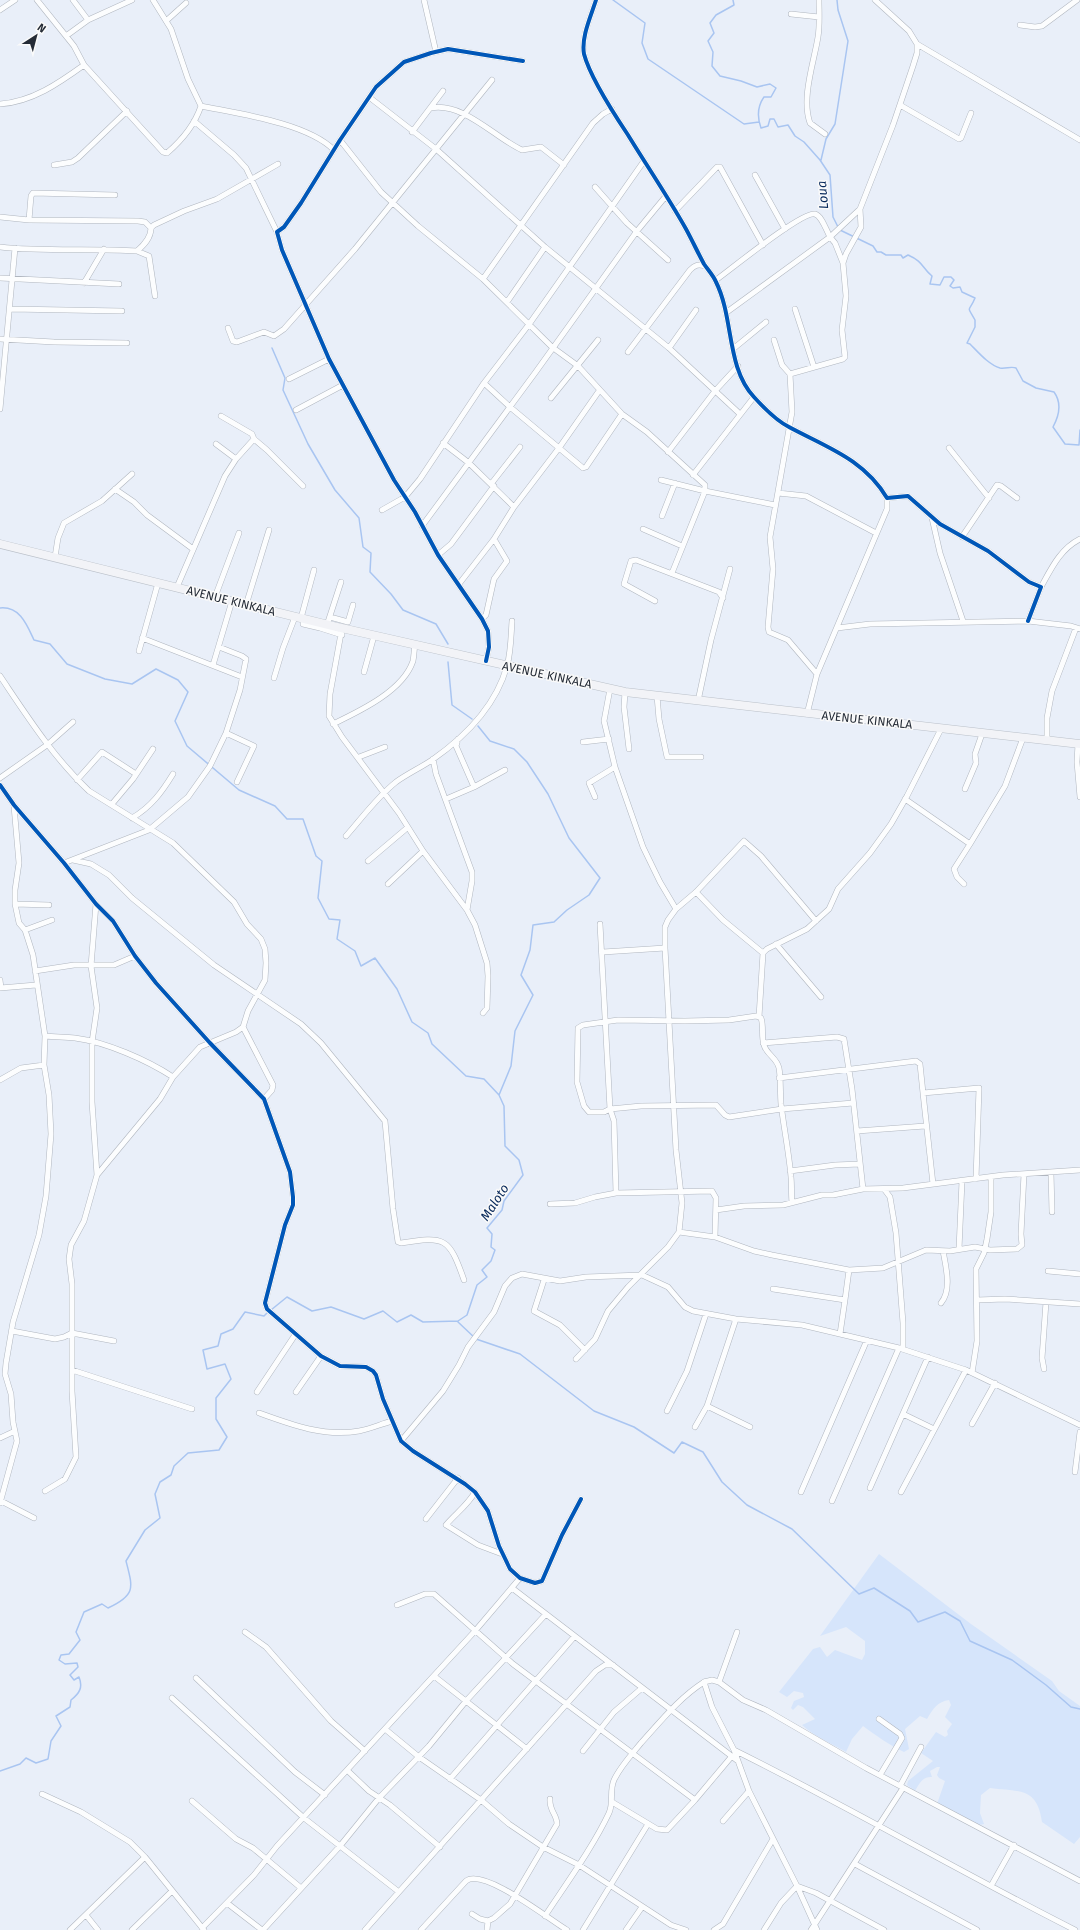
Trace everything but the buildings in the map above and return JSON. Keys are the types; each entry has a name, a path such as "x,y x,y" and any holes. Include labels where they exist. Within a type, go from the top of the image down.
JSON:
{"main road":[{"name":"AVENUE KINKALA","path":"0,544 177,587 299,620 324,623 374,636 625,692 1079,744"}],"street":[{"path":"0,10 15,0"},
{"path":"37,0 74,46 84,65 165,153 173,148 194,121 201,106"},
{"path":"74,0 88,20"},
{"path":"66,36 88,20 132,0"},
{"path":"153,0 171,28 188,79 201,106"},
{"path":"424,0 436,52"},
{"path":"596,0 584,40 584,52 588,64 612,109 675,211 705,266 716,280 727,312 733,349 743,380 754,397 788,427 814,439 854,463 879,485 887,498 887,509 817,674 807,714"},
{"path":"819,0 818,36 813,55 807,100 808,117 810,123 825,134"},
{"path":"875,0 909,31 917,44 1080,140"},
{"path":"1020,25 1035,27 1042,26 1077,0"},
{"path":"166,20 186,2"},
{"path":"791,14 819,17"},
{"path":"843,263 856,234 861,227 860,209 900,105 917,53 917,44"},
{"path":"277,232 284,227 301,203 369,97 384,79 404,62 448,49 523,62"},
{"path":"0,98 0,103 10,103 37,94 59,83 84,65"},
{"path":"228,328 235,342 266,331 274,336 284,328 355,249 492,80"},
{"path":"412,132 443,92"},
{"path":"369,97 412,132 436,149 545,247 669,348 740,414"},
{"path":"900,105 959,139 961,138 971,113"},
{"path":"201,106 261,119 301,130 313,134 334,150"},
{"path":"431,108 442,108 465,115 487,127 520,150 541,147 564,165"},
{"path":"483,279 520,224 597,119 612,109"},
{"path":"54,166 72,162 78,158 127,111"},
{"path":"194,121 234,155 246,168 277,232 282,250 329,359 438,555 459,584 488,631 489,647 486,661"},
{"path":"340,140 369,178 392,202 418,226 483,279 530,323 552,347 578,366 622,414 647,432 705,485 705,491 672,573"},
{"path":"382,510 405,498 484,383 530,323 644,161"},
{"path":"151,228 184,211 217,200 278,164"},
{"path":"675,211 717,167 720,167 763,245"},
{"path":"755,175 785,229"},
{"path":"595,188 668,260"},
{"path":"29,220 31,196 33,193 115,195"},
{"path":"422,526 637,231 666,196"},
{"path":"727,312 830,236 860,209"},
{"path":"716,280 805,216 815,214 820,217 835,243 843,263 846,296 842,330 845,357 843,359 790,374"},
{"path":"0,217 29,220 138,221 145,222 151,228"},
{"path":"137,251 149,238 151,228"},
{"path":"0,247 137,251 149,256 156,296"},
{"path":"507,302 545,247"},
{"path":"0,409 14,278 15,248"},
{"path":"84,283 104,249"},
{"path":"628,352 690,270 695,265 700,264 705,266"},
{"path":"0,278 119,284"},
{"path":"11,309 122,311"},
{"path":"669,348 696,310"},
{"path":"795,310 814,367"},
{"path":"733,349 766,322"},
{"path":"0,339 127,343"},
{"path":"551,398 598,340"},
{"path":"774,340 782,364 790,374 792,412 788,427 770,537 773,569 768,627 769,632 788,640 817,674"},
{"path":"289,379 329,359"},
{"path":"668,452 715,392 738,366"},
{"path":"484,383 510,407 585,468 622,414"},
{"path":"296,410 343,385"},
{"path":"459,584 494,539 514,507 559,448 599,390"},
{"path":"693,475 754,397"},
{"path":"221,416 252,434 254,439 303,486"},
{"path":"177,587 214,505 225,476 236,460 254,439"},
{"path":"443,443 469,463 514,507"},
{"path":"216,444 236,460"},
{"path":"438,555 451,544 520,447"},
{"path":"948,448 989,498"},
{"path":"55,557 58,538 64,523 102,501 132,474"},
{"path":"661,480 705,491 776,505"},
{"path":"662,516 675,483"},
{"path":"962,537 999,485 1017,498"},
{"path":"115,489 134,502 147,515 193,549"},
{"path":"778,493 806,496 876,533"},
{"path":"887,498 908,496 940,524 988,551 1030,582 1041,588"},
{"path":"932,517 940,553 963,621"},
{"path":"643,529 682,546"},
{"path":"246,605 269,530"},
{"path":"215,597 239,532"},
{"path":"482,619 486,615 494,579 507,561 494,539"},
{"path":"1028,621 1041,588 1055,562 1069,545 1080,539"},
{"path":"655,601 624,584 625,575 632,561 636,560 719,592 723,598"},
{"path":"698,701 711,640 730,569"},
{"path":"274,678 283,648 299,620 314,570"},
{"path":"324,623 341,582"},
{"path":"139,651 158,583"},
{"path":"213,665 220,647 232,601"},
{"path":"353,606 348,622 340,628 328,705 329,716 384,792 423,851 467,910 474,925 487,963 487,1008 483,1013"},
{"path":"346,836 384,792 412,772 434,759 458,739 477,720 494,698 507,666 512,621"},
{"path":"836,628 870,624 963,621 1028,621 1078,629 1052,691 1048,718 1047,741"},
{"path":"364,672 374,636"},
{"path":"142,638 242,677"},
{"path":"334,724 355,713 391,690 408,669 412,661 415,645"},
{"path":"64,863 149,830 188,797 210,766 226,733 240,690 246,659 220,647"},
{"path":"0,676 47,745 77,780 89,791 112,804 149,830 173,843 234,902 247,924 260,939 265,949 265,980 243,1027 200,1047 173,1077 160,1099 97,1175"},
{"path":"610,689 604,717 615,767 643,847 660,882 676,909"},
{"path":"625,692 624,707 629,749"},
{"path":"657,696 659,719 667,757 701,757"},
{"path":"0,778 47,745 73,722"},
{"path":"763,953 776,944 807,930 829,909 838,889 874,847 891,824 941,729"},
{"path":"226,733 254,746 237,782"},
{"path":"965,789 976,763 976,754 982,734"},
{"path":"964,884 957,877 954,870 1005,786 1023,738"},
{"path":"458,739 456,746 474,787"},
{"path":"583,742 609,739"},
{"path":"1079,744 1077,762 1080,797"},
{"path":"359,757 385,748"},
{"path":"112,804 136,774 153,749"},
{"path":"77,780 102,752 136,774"},
{"path":"434,759 436,774 472,872 467,910"},
{"path":"595,797 589,783 615,767"},
{"path":"446,799 474,787 505,770"},
{"path":"132,818 142,812 157,798 173,774"},
{"path":"0,785 14,805 64,863 96,904 113,921 156,983 210,1043 264,1099 290,1172 293,1197 293,1205 285,1225 265,1303 267,1309 274,1317 321,1356 340,1366 366,1367 373,1371 401,1441 413,1451 458,1478 475,1492 488,1511 502,1554 510,1569 520,1578 535,1583 542,1581 562,1535 581,1499"},
{"path":"905,799 970,844"},
{"path":"14,805 19,863 15,890 15,904 19,922 25,930 33,955 36,985 45,1036 44,1065 49,1095 51,1134 46,1196 39,1235 13,1322 5,1374 11,1394 15,1431 18,1441 0,1502 34,1518"},
{"path":"368,861 407,828"},
{"path":"576,1359 600,1331 608,1311 628,1287 668,1248 679,1232 681,1191 673,1106 665,927 676,909 696,892 744,841 761,856 816,921"},
{"path":"388,884 423,851"},
{"path":"73,860 91,864 109,875 132,898 214,965 258,993 300,1024 320,1042 384,1121 391,1196 398,1242 401,1243 428,1239 445,1243 454,1252 464,1280"},
{"path":"696,892 723,920 763,953"},
{"path":"15,904 49,905"},
{"path":"45,1491 65,1479 71,1464 75,1460 72,1370 72,1284 69,1259 71,1245 84,1221 97,1175 94,1153 92,1102 92,1042 97,1008 91,966 96,904"},
{"path":"25,930 52,920"},
{"path":"600,924 603,952 610,1109 614,1121 616,1193"},
{"path":"776,944 820,997"},
{"path":"603,952 665,948"},
{"path":"763,953 759,1017 762,1020 764,1047 778,1064 792,1202"},
{"path":"35,971 74,965 114,965 136,956"},
{"path":"0,980 1,988 36,985"},
{"path":"759,1017 709,1021 645,1021 627,1019 583,1025 578,1028 577,1082 584,1106 589,1112 604,1112 610,1109 641,1106 716,1105 725,1115 729,1116 782,1109 853,1103"},
{"path":"243,1027 273,1085 272,1090 264,1099"},
{"path":"45,1036 76,1038 92,1042 153,1064 173,1077"},
{"path":"763,1043 840,1037 846,1042 863,1189"},
{"path":"779,1078 919,1062 933,1184"},
{"path":"0,1080 21,1068 44,1065"},
{"path":"923,1093 977,1088 980,1090 976,1179"},
{"path":"857,1132 926,1126"},
{"path":"790,1171 835,1165 860,1164"},
{"path":"716,1210 740,1206 782,1204 822,1195 833,1195 863,1189 884,1189 991,1177 1024,1174 1051,1174 1080,1170"},
{"path":"679,1232 715,1237 760,1253 849,1270 883,1268 926,1250 943,1251 975,1246 990,1250 1013,1250 1021,1246 1024,1174"},
{"path":"1051,1174 1052,1212"},
{"path":"972,1373 977,1341 976,1268 986,1248 991,1212 991,1177"},
{"path":"959,1249 962,1181"},
{"path":"832,1501 901,1349 903,1317 895,1222 891,1210 889,1194 884,1189"},
{"path":"550,1204 576,1203 595,1197 616,1193 712,1191 716,1198 715,1237"},
{"path":"941,1303 947,1289 943,1251"},
{"path":"840,1334 849,1270"},
{"path":"1048,1271 1080,1274"},
{"path":"401,1441 443,1391 468,1347 494,1312 505,1286 512,1278 522,1274 544,1280 560,1281 586,1277 642,1274 668,1287 685,1307 706,1314 736,1319 794,1324 901,1349 966,1370 1080,1424"},
{"path":"544,1280 534,1311 560,1325 585,1350"},
{"path":"773,1289 845,1300"},
{"path":"977,1300 1000,1298 1080,1304"},
{"path":"1044,1369 1042,1364 1042,1346 1046,1302"},
{"path":"667,1411 687,1372 706,1314"},
{"path":"695,1427 707,1406 732,1336 736,1319"},
{"path":"12,1331 55,1339 72,1333 114,1341"},
{"path":"257,1392 295,1335"},
{"path":"801,1492 867,1340"},
{"path":"296,1392 321,1356"},
{"path":"870,1488 928,1357"},
{"path":"72,1370 192,1409"},
{"path":"901,1492 966,1370"},
{"path":"972,1424 995,1383"},
{"path":"707,1406 750,1427"},
{"path":"260,1413 301,1427 330,1432 360,1431 392,1421"},
{"path":"903,1414 934,1429"},
{"path":"0,1438 15,1431"},
{"path":"1075,1472 1080,1432"},
{"path":"426,1519 458,1478"},
{"path":"475,1492 468,1503 460,1509 446,1525 478,1545 502,1554"},
{"path":"0,1508 7,1505"},
{"path":"42,1794 81,1812 122,1837 145,1857 171,1892 203,1929 277,1846 326,1795 475,1631 520,1578"},
{"path":"512,1588 738,1762"},
{"path":"397,1605 430,1593 438,1597 505,1657 634,1752 695,1800"},
{"path":"227,1903 263,1930 340,1846 379,1798 419,1757 505,1657 546,1614"},
{"path":"245,1632 266,1647 331,1720 365,1751"},
{"path":"719,1682 738,1632"},
{"path":"450,1779 574,1637"},
{"path":"365,1930 600,1667 613,1665"},
{"path":"434,1676 455,1694 528,1749"},
{"path":"196,1678 295,1772 326,1795"},
{"path":"545,1916 579,1865 609,1813 612,1802 611,1790 615,1778 634,1752 671,1709 704,1682 712,1680 719,1682 743,1700 766,1710 817,1741 990,1835 1014,1845 1080,1881"},
{"path":"704,1682 716,1716 734,1750 749,1791 797,1886 817,1930"},
{"path":"583,1751 614,1712 642,1688"},
{"path":"172,1698 304,1818 369,1867 399,1892"},
{"path":"879,1718 900,1734 902,1738 880,1775"},
{"path":"385,1729 419,1757 481,1800 509,1824 543,1847 579,1865 671,1925 686,1930"},
{"path":"811,1930 879,1826 902,1787 921,1747"},
{"path":"734,1750 1075,1930"},
{"path":"612,1802 648,1824 662,1831 667,1830 695,1800 732,1756"},
{"path":"348,1771 440,1847"},
{"path":"723,1821 749,1791"},
{"path":"472,1914 480,1919 488,1921 504,1910 516,1896 557,1824 556,1818 551,1809 550,1799"},
{"path":"192,1801 236,1839 253,1848 301,1888"},
{"path":"583,1930 648,1824"},
{"path":"714,1930 723,1924 773,1839"},
{"path":"991,1886 1014,1845"},
{"path":"70,1930 145,1857"},
{"path":"855,1864 978,1930"},
{"path":"421,1930 469,1879 479,1879 489,1882 516,1896 567,1930"},
{"path":"797,1886 805,1888 830,1900 884,1930"},
{"path":"764,1930 781,1903 797,1886"},
{"path":"132,1930 171,1892"},
{"path":"626,1930 642,1907"},
{"path":"86,1915 98,1930"},
{"path":"487,1930 488,1921"}],"shaded area":[{"path":"879,1554 971,1624 1052,1681 1059,1691 1080,1706 1080,1837 1074,1844 1042,1822 1036,1802 1031,1796 1025,1793 990,1788 981,1795 980,1813 984,1824 979,1825 937,1804 945,1781 937,1775 940,1767 930,1771 932,1777 924,1779 915,1791 907,1785 908,1781 933,1761 921,1753 936,1732 945,1737 948,1735 947,1731 952,1724 945,1717 951,1705 949,1700 942,1702 933,1709 927,1719 920,1716 905,1729 909,1749 904,1752 863,1726 852,1739 846,1752 802,1725 815,1719 803,1707 798,1705 793,1710 791,1708 794,1701 804,1697 803,1693 794,1691 787,1697 779,1692 813,1649 820,1647 827,1657 835,1650 862,1660 865,1654 865,1641 846,1627 820,1636"}],"waterway":[{"path":"613,0 645,23 642,43 648,59 744,124 759,122"},
{"name":"Loua","path":"733,0 734,5 716,15 710,23 714,33 708,41 713,52 712,66 720,76 757,87 770,84 776,88 771,97 764,97 760,105 758,116 761,128 768,126 770,119 774,119 778,127 788,125 795,136 804,142 820,160 830,175 833,217 838,227"},
{"path":"821,160 826,139 835,124 848,41 838,10 837,0"},
{"name":"Loua","path":"840,230 873,246 877,252 881,252 886,255 901,255 903,258 908,255 920,262 932,276 930,284 940,285 944,277 951,277 954,280 950,286 953,288 960,287 962,292 975,298 969,309 975,320 975,327 967,343 992,364 1000,368 1016,368 1023,381 1036,388 1054,392 1058,401 1059,410 1053,427 1065,444 1079,445 1080,430"},
{"path":"272,348 285,378 283,390 308,444 335,490 359,518 363,547 371,553 370,572 391,594 403,610 436,624 448,644"},
{"path":"0,608 7,608 18,613 34,640 50,644 67,664 105,679 132,684 156,669 178,680 188,692 175,721 187,746 239,790 275,806 287,819 303,819 316,856 322,861 318,898 329,919 340,920 337,939 355,951 361,966 375,958 397,989 412,1022 428,1033 432,1044 466,1076 484,1079 499,1095 504,1106 505,1146 519,1160 523,1175 504,1201 502,1210 487,1228 492,1234 491,1247 495,1250 491,1261 482,1270 487,1277 477,1285 467,1315 458,1321 423,1322 411,1315 397,1322 383,1311 364,1319 331,1307 312,1311 287,1297 271,1310"},
{"path":"448,662 452,705 472,719"},
{"path":"478,726 490,741 514,749 527,762 548,794 569,838 600,878 589,895 567,910 554,922 533,925 530,950 521,975 533,995 515,1031 511,1066 499,1095"},
{"name":"Maloto","path":"0,1771 20,1764 26,1758 36,1763 48,1759 51,1741 61,1726 56,1716 70,1707 71,1700 77,1695 81,1687 79,1677 74,1680 70,1675 78,1667 77,1663 65,1664 59,1660 61,1655 69,1654 80,1640 76,1632 84,1612 102,1604 108,1608 128,1595 131,1584 126,1561 145,1530 160,1518 155,1494 160,1482 171,1475 174,1466 188,1453 219,1450 227,1437 216,1419 216,1398 231,1379 225,1364 207,1369 203,1350 218,1346 221,1334 233,1329 245,1312 264,1316 268,1312"},
{"path":"458,1322 476,1339 520,1354 594,1411 634,1427 674,1453 682,1442 703,1452 722,1482 747,1505 792,1529 859,1594 874,1588 910,1611 918,1622 945,1612 960,1621 970,1641 1012,1660 1046,1685 1071,1707 1080,1709"}],"cycle path":[{"path":"596,0 587,27 583,47 587,63 591,73 616,117 672,205 704,264 715,279 726,311 734,357 745,385 770,414 789,427 843,455 856,464 878,485 887,498 908,496 940,524 988,551 1029,582 1041,587 1028,621"},
{"path":"486,661 489,647 488,631 482,619 438,555 415,512 394,480 329,359 282,250 277,232 284,227 301,203 340,140 376,87 404,62 448,49 523,61"},
{"path":"0,785 14,805 64,863 96,904 113,921 135,956 156,983 210,1043 264,1099 290,1172 293,1197 293,1205 285,1225 265,1303 267,1309 321,1356 340,1366 366,1367 373,1371 376,1375 383,1399 401,1441 413,1451 475,1492 488,1511 499,1546 510,1569 520,1578 535,1583 542,1581 562,1535 581,1499"}]}
